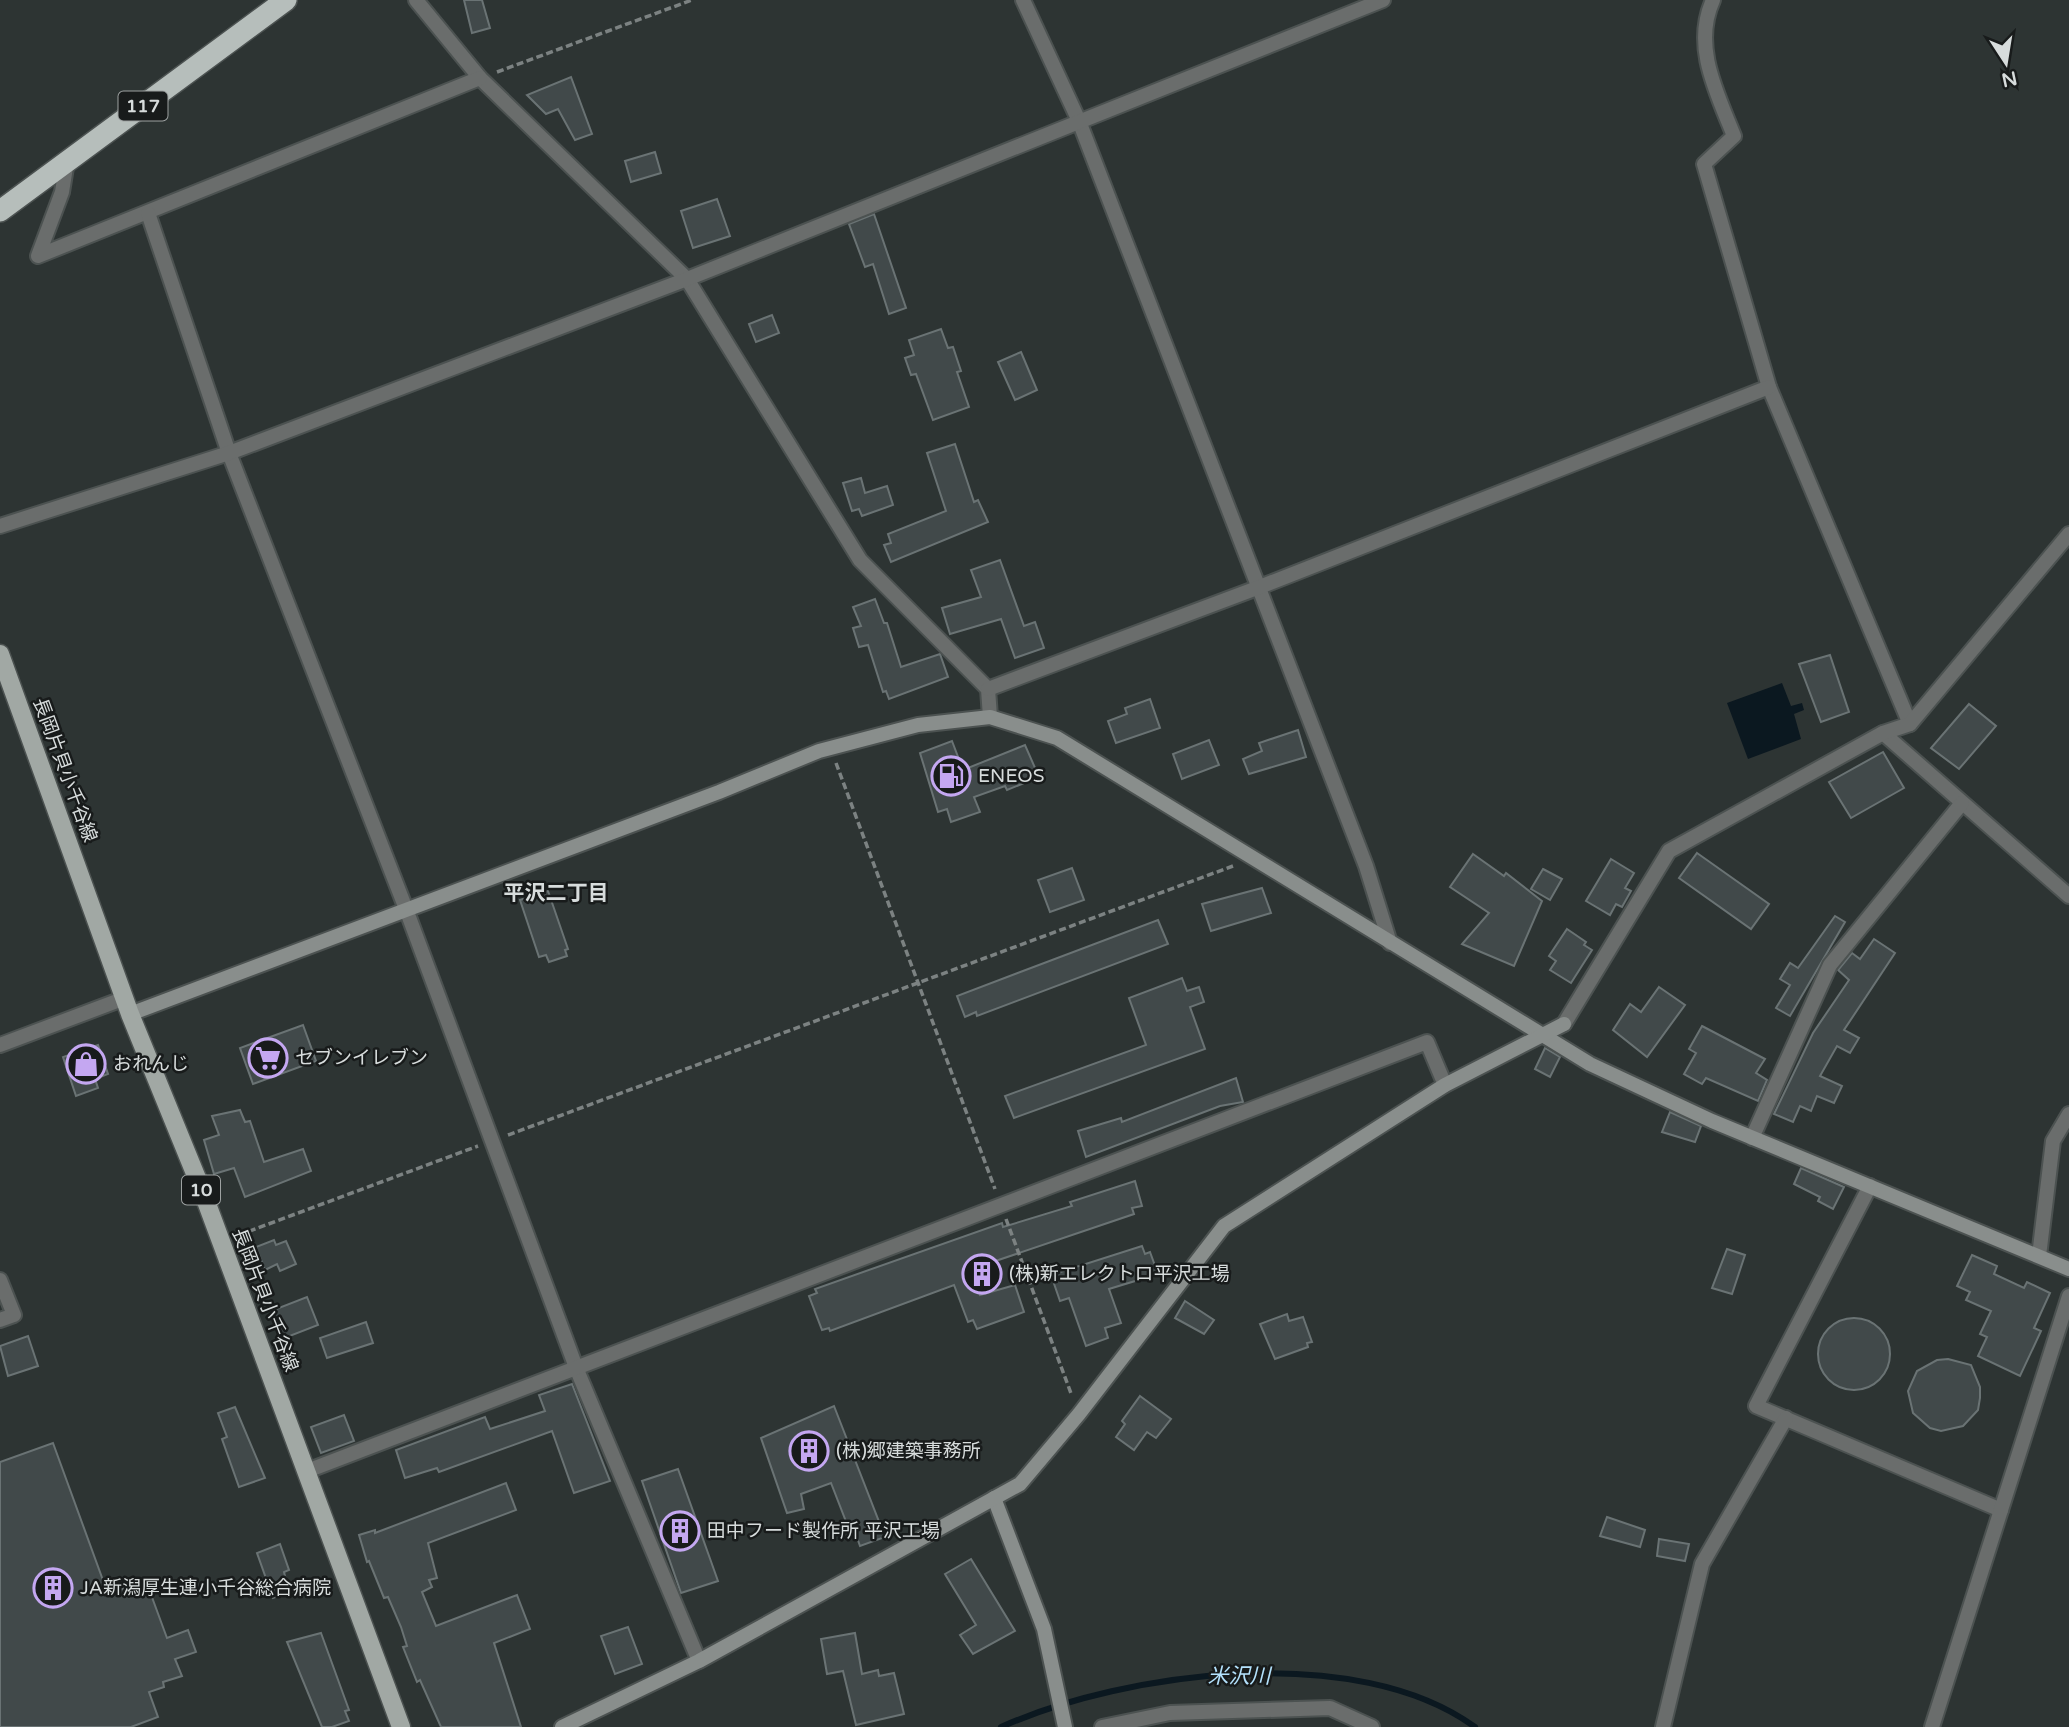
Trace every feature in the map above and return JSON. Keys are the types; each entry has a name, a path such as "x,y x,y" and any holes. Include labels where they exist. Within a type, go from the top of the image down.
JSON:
{"highway":[{"name":"117","path":"0,211 286,0"}],"main road":[{"name":"長岡片貝小千谷線","path":"0,653 127,1006 221,1242 401,1727"},
{"path":"127,1006 406,909 830,748 918,725 989,717 1057,738 1590,1064 1752,1138 2069,1269"},
{"path":"562,1727 699,1661 1020,1484 1079,1414 1224,1226 1445,1085 1564,1024"},
{"path":"994,1498 1044,1629 1065,1727"}],"street":[{"path":"416,0 480,78 687,279 860,560 988,689 989,717"},
{"path":"1023,0 1079,121 1366,866 1390,943"},
{"path":"0,526 229,453 687,279 1383,0"},
{"path":"1713,0 1708,11 1705,58 1734,136 1704,164 1769,387 1910,724"},
{"path":"68,161 62,192 38,256 480,78"},
{"path":"148,213 229,453 406,909 578,1370 699,1661"},
{"path":"988,689 1257,588 1769,387"},
{"path":"1564,1024 1670,850 1883,733 1910,724 2069,534"},
{"path":"1883,733 2069,896"},
{"path":"1752,1138 1830,965 1962,803"},
{"path":"0,1045 127,1006"},
{"path":"307,1471 578,1370 1427,1042 1445,1085"},
{"path":"2039,1256 2053,1141 2069,1114"},
{"path":"1870,1186 1756,1406 2001,1510"},
{"path":"0,1280 14,1315 0,1320"},
{"path":"1932,1727 2069,1296"},
{"path":"1663,1727 1702,1564 1786,1418"},
{"path":"1102,1727 1170,1713 1330,1708 1372,1727"}],"path":[{"path":"480,78 692,0"},
{"path":"830,748 996,1192"},
{"path":"496,1140 1254,859"},
{"path":"221,1242 482,1144"},
{"path":"1006,1218 1079,1414"}],"shaded area":[{"path":"1782,683 1791,706 1802,703 1804,710 1794,714 1801,739 1748,759 1727,703"}],"building":[{"path":"464,0 482,0 490,28 472,33"},
{"path":"571,77 592,134 575,140 558,109 546,114 527,95"},
{"path":"655,152 661,173 631,182 625,161"},
{"path":"717,199 730,236 693,248 681,211"},
{"path":"874,214 906,308 889,314 873,264 865,267 849,224"},
{"path":"772,315 779,333 756,342 749,324"},
{"path":"941,329 948,348 953,347 961,371 957,372 969,407 933,420 916,374 911,375 905,358 914,355 909,340"},
{"path":"1021,352 1037,390 1015,400 998,362"},
{"path":"955,444 974,502 978,500 988,522 891,562 884,545 891,543 888,534 946,511 927,453"},
{"path":"861,478 865,493 887,486 893,505 862,516 859,509 852,511 843,483"},
{"path":"1000,560 1024,626 1035,622 1044,648 1015,658 1001,619 950,634 942,608 981,597 971,570"},
{"path":"875,599 884,623 887,623 901,667 940,654 948,677 889,699 886,691 883,692 868,645 859,647 853,628 861,626 853,607"},
{"path":"1830,655 1849,712 1821,722 1799,664"},
{"path":"1150,699 1160,728 1116,743 1108,721 1127,714 1125,708"},
{"path":"1969,704 1996,726 1959,769 1931,748"},
{"path":"1298,730 1306,757 1249,774 1243,759 1262,751 1259,743"},
{"path":"1209,740 1219,765 1182,779 1173,754"},
{"path":"952,741 963,770 1025,745 1039,777 1007,790 1005,786 974,797 980,812 951,822 947,809 938,812 920,753"},
{"path":"1883,752 1904,788 1851,818 1829,782"},
{"path":"1697,853 1769,904 1751,929 1679,878"},
{"path":"1473,854 1504,876 1506,873 1542,901 1514,966 1462,944 1489,913 1450,887"},
{"path":"1611,859 1634,873 1625,888 1631,891 1622,907 1616,904 1610,915 1586,901"},
{"path":"1072,868 1084,900 1050,912 1038,880"},
{"path":"1543,869 1562,879 1550,900 1531,889"},
{"path":"1262,888 1271,913 1211,931 1202,904"},
{"path":"548,891 568,949 565,950 567,956 549,962 546,955 539,957 520,900"},
{"path":"1835,916 1845,922 1790,1016 1776,1008 1790,985 1780,979 1790,963 1798,968"},
{"path":"1158,920 1168,944 977,1016 976,1012 965,1017 957,996"},
{"path":"1567,929 1586,942 1584,945 1592,950 1571,983 1550,970 1556,961 1549,956"},
{"path":"1874,939 1895,953 1844,1030 1859,1038 1850,1053 1837,1046 1820,1076 1842,1086 1834,1103 1817,1096 1811,1111 1800,1106 1793,1122 1774,1114 1813,1033 1849,980 1838,970 1852,953 1860,959"},
{"path":"1182,978 1187,991 1199,987 1204,1002 1190,1007 1205,1049 1014,1118 1005,1096 1146,1045 1129,998"},
{"path":"1659,987 1685,1005 1647,1057 1613,1030 1630,1004 1641,1012"},
{"path":"303,1025 316,1061 253,1084 240,1048"},
{"path":"1702,1026 1765,1059 1756,1073 1767,1080 1758,1101 1706,1078 1702,1084 1684,1074 1696,1053 1689,1049"},
{"path":"98,1045 108,1074 95,1079 98,1088 76,1096 63,1057"},
{"path":"1545,1048 1560,1057 1550,1077 1535,1069"},
{"path":"1236,1078 1243,1102 1220,1106 1086,1157 1078,1131 1121,1118 1122,1122"},
{"path":"240,1110 245,1122 250,1121 264,1162 303,1149 311,1171 245,1197 234,1168 214,1174 204,1140 219,1135 212,1116"},
{"path":"1670,1112 1701,1126 1695,1142 1662,1132"},
{"path":"1801,1168 1844,1187 1833,1209 1818,1201 1820,1197 1794,1184"},
{"path":"1135,1181 1142,1206 1132,1208 1134,1214 972,1269 980,1295 1015,1285 1024,1312 977,1329 973,1320 968,1322 954,1285 830,1331 829,1328 822,1330 809,1296 817,1293 815,1289 1002,1223 1003,1227 1072,1206 1070,1202"},
{"path":"274,1240 276,1245 286,1241 296,1264 280,1271 277,1264 265,1270 256,1247"},
{"path":"1142,1246 1145,1254 1150,1252 1158,1274 1109,1289 1121,1323 1105,1328 1108,1338 1086,1346 1069,1298 1060,1301 1051,1275"},
{"path":"1727,1249 1745,1255 1732,1294 1712,1288"},
{"path":"1972,1255 1997,1266 1994,1274 2024,1288 2027,1282 2050,1293 2034,1328 2041,1331 2020,1376 1978,1356 1987,1337 1980,1334 1991,1311 1966,1300 1970,1292 1957,1286"},
{"path":"307,1297 318,1325 282,1339 271,1311"},
{"path":"1185,1301 1214,1320 1204,1334 1175,1318"},
{"path":"1287,1314 1289,1321 1303,1317 1312,1342 1307,1343 1308,1347 1275,1359 1260,1324"},
{"path":"1854,1318 1868,1321 1880,1328 1887,1340 1890,1354 1887,1368 1880,1380 1868,1387 1854,1390 1840,1387 1828,1380 1821,1368 1818,1354 1821,1340 1828,1328 1840,1321"},
{"path":"366,1322 373,1343 327,1358 320,1338"},
{"path":"28,1336 38,1366 8,1376 0,1346"},
{"path":"1948,1359 1971,1365 1980,1387 1980,1398 1978,1410 1963,1426 1941,1431 1930,1428 1913,1413 1908,1391 1917,1371 1937,1360"},
{"path":"572,1384 610,1481 574,1493 552,1431 439,1472 437,1468 405,1478 396,1450 485,1417 490,1429 545,1411 539,1395"},
{"path":"1140,1396 1171,1419 1156,1438 1147,1432 1134,1450 1116,1437 1125,1424 1122,1421"},
{"name":"(株)郷建築事務所","path":"834,1406 885,1537 860,1546 854,1529 850,1530 847,1524 831,1483 801,1494 804,1509 787,1513 761,1438"},
{"path":"235,1407 265,1478 239,1487 222,1439 227,1437 218,1413"},
{"path":"344,1415 354,1441 321,1453 311,1427"},
{"name":"JA新潟厚生連小千谷総合病院","path":"53,1443 108,1594 146,1581 167,1638 188,1630 196,1652 175,1659 182,1676 163,1682 164,1687 149,1692 158,1717 131,1727 0,1727 0,1462"},
{"name":"田中フード製作所 平沢工場","path":"678,1469 718,1581 681,1593 642,1481"},
{"path":"506,1483 516,1510 428,1543 437,1578 429,1580 432,1587 422,1592 436,1626 517,1595 530,1629 494,1643 521,1727 441,1727 420,1680 417,1682 403,1647 407,1646 401,1627 388,1597 384,1598 369,1561 367,1562 359,1535 375,1530 375,1533"},
{"path":"1607,1517 1645,1530 1640,1547 1600,1536"},
{"path":"1659,1539 1689,1544 1685,1561 1657,1556"},
{"path":"280,1544 289,1570 284,1572 289,1592 273,1598 257,1553"},
{"path":"971,1559 1015,1631 973,1654 960,1635 976,1625 945,1574"},
{"path":"628,1627 642,1664 615,1674 601,1636"},
{"path":"321,1633 349,1710 345,1711 349,1721 332,1727 322,1727 287,1642"},
{"path":"855,1633 862,1674 878,1670 879,1676 894,1673 904,1714 856,1725 843,1671 827,1674 821,1639"}],"waterway":[{"name":"米沢川","path":"1001,1727 1053,1707 1112,1691 1175,1680 1241,1674 1306,1674 1369,1683 1426,1700 1475,1727"}],"place":[{"name":"ENEOS","path":"951,776"},
{"name":"セブンイレブン","path":"268,1058"},
{"name":"おれんじ","path":"86,1064"},
{"name":"(株)新エレクトロ平沢工場","path":"982,1274"},
{"name":"(株)郷建築事務所","path":"809,1451"},
{"name":"田中フード製作所 平沢工場","path":"680,1531"},
{"name":"JA新潟厚生連小千谷総合病院","path":"53,1588"}],"district":[{"name":"平沢二丁目","path":"556,893"}]}
